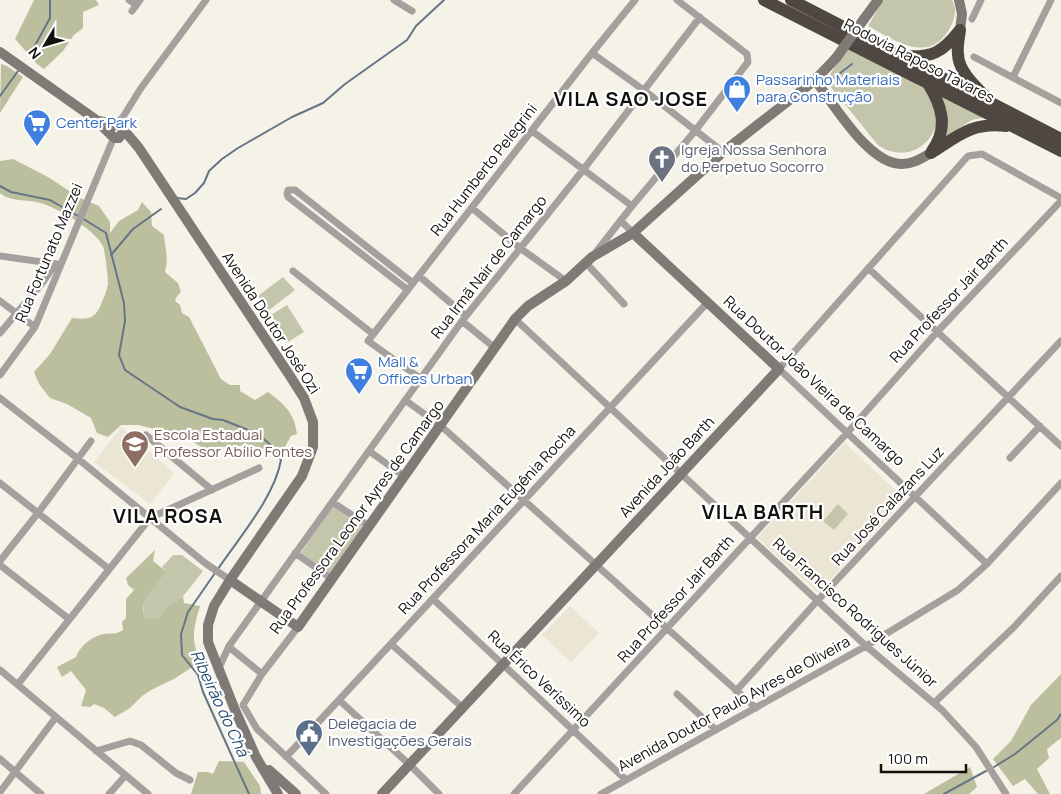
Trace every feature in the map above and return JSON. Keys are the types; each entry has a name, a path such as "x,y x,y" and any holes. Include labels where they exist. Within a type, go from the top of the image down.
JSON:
{"highway":[{"name":"Rodovia Raposo Tavares","path":"764,0 1061,151"},
{"name":"Rodovia Raposo Tavares","path":"791,0 1061,139"},
{"path":"893,53 904,56 930,56 949,44 960,30"},
{"path":"960,30 958,55 964,71 974,85 994,105"},
{"path":"928,82 936,95 942,111 943,126 938,143 931,153"},
{"path":"931,153 978,126 994,124 1015,127"}],"main road":[{"name":"Rua Professora Leonor Ayres de Camargo","path":"298,627 515,319 528,306 566,280 589,260 633,233 723,152 815,80 836,58 878,0"},
{"path":"959,0 962,14 960,30"},
{"path":"0,52 94,119 117,131"},
{"path":"823,90 826,70"},
{"path":"815,80 857,135 872,150 887,161 902,164 917,162 931,153"},
{"path":"805,88 814,87 823,90"},
{"name":"Avenida Doutor José Ozi","path":"117,131 143,155 290,376 304,398 313,422 313,447 302,476 225,577 208,625 208,642 220,666 256,757 278,794"},
{"name":"Rua Doutor João Vieira de Camargo","path":"633,233 779,369"},
{"name":"Avenida João Barth","path":"382,794 779,369"},
{"path":"225,577 298,627"},
{"name":"Avenida Doutor José Ozi","path":"256,757 296,794"}],"street":[{"path":"129,0 136,5"},
{"path":"117,131 123,117 141,88 206,0"},
{"path":"394,0 412,12"},
{"name":"Rua Humberto Pelegrini","path":"373,334 635,0"},
{"path":"624,304 589,260 695,131 748,62 747,54 677,0"},
{"path":"972,19 981,0"},
{"path":"1013,77 1051,0"},
{"name":"Rua Irmã Nair de Camargo","path":"220,666 229,647 260,601 464,318 645,91 700,17"},
{"path":"592,53 645,91 723,152"},
{"path":"974,57 1061,103"},
{"name":"Rua Fortunato Mazzei","path":"0,375 35,327 58,264 77,225 117,131"},
{"path":"532,131 632,206"},
{"name":"Avenida João Barth","path":"779,369 968,156 982,154 1061,200"},
{"path":"408,290 288,197 288,190 295,190 413,283"},
{"name":"Rua Professor Jair Barth","path":"514,794 847,433 936,332 1061,200"},
{"path":"472,208 520,248 566,280"},
{"path":"326,226 331,219"},
{"name":"Rua Doutor João Vieira de Camargo","path":"620,221 633,233"},
{"path":"365,257 371,250"},
{"path":"0,256 58,264"},
{"path":"0,333 58,264"},
{"path":"868,268 1061,446"},
{"path":"294,271 373,334 368,341 420,378"},
{"path":"419,276 496,348"},
{"path":"0,301 35,327"},
{"name":"Rua Professora Maria Eugênia Rocha","path":"286,757 708,302"},
{"name":"Rua Francisco Rodrigues Júnior","path":"515,319 866,646 934,703 976,748 1006,794"},
{"name":"Rua José Calazans Luz","path":"736,691 818,600 1061,341"},
{"name":"Rua Doutor João Vieira de Camargo","path":"779,369 987,564"},
{"path":"0,398 225,577"},
{"path":"405,400 440,426 756,708"},
{"path":"1010,458 1040,426"},
{"path":"146,435 212,490"},
{"path":"69,620 0,563 91,441"},
{"path":"369,451 404,476"},
{"path":"18,684 150,518 259,468"},
{"path":"0,483 109,569"},
{"name":"Avenida Doutor Paulo Ayres de Oliveira","path":"601,794 866,646 958,590 987,564 1061,484"},
{"path":"332,502 369,526"},
{"path":"295,553 332,579"},
{"path":"934,703 1014,627 1061,576"},
{"name":"Rua Érico Veríssimo","path":"433,599 625,779"},
{"name":"Rua Professora Leonor Ayres de Camargo","path":"286,757 257,729 244,705 262,674 298,627"},
{"path":"391,644 463,708"},
{"path":"229,647 262,674"},
{"path":"220,666 235,655 239,655"},
{"path":"0,670 148,794"},
{"path":"677,694 716,730"},
{"path":"339,700 439,794"},
{"path":"0,790 56,717"},
{"path":"96,751 130,741 141,745 176,773 190,780"},
{"path":"286,757 326,794"},
{"path":"0,759 41,794"},
{"path":"109,794 125,776"}],"shaded area":[{"name":"Escola Estadual Professor Abílio Fontes","path":"121,427 174,473 150,504 94,462"},
{"path":"845,443 905,499 818,593 757,538"},
{"path":"570,606 599,633 571,662 542,635"}],"green space":[{"path":"34,0 96,0 99,5 83,12 83,28 74,35 63,51 44,69 37,64 15,39"},
{"path":"883,0 952,0 955,10 951,26 943,38 934,45 923,48 901,43 868,26"},
{"path":"848,46 930,92 938,123 928,140 917,149 904,153 884,149 878,145 830,86 829,76"},
{"path":"1,64 23,77 0,113"},
{"path":"940,89 986,117 972,120 941,140 944,103"},
{"path":"13,159 48,177 80,198 99,206 110,222 110,233 119,221 138,210 142,202 151,212 152,226 164,235 167,257 165,272 178,283 181,292 175,301 180,305 182,313 189,317 221,379 230,385 240,385 240,391 255,400 268,392 284,405 291,414 297,434 291,436 282,452 251,445 203,448 190,440 169,439 155,429 138,425 121,425 108,437 97,433 91,418 67,404 50,398 39,384 34,372 50,354 72,318 83,319 91,317 100,308 108,284 105,258 103,246 98,239 75,220 48,206 9,198 0,193 0,161"},
{"path":"283,277 295,290 268,311 258,296"},
{"path":"287,305 304,332 288,342 271,315"},
{"path":"838,504 848,514 834,530 823,521"},
{"path":"332,506 363,527 331,574 301,553"},
{"path":"155,550 153,561 167,572 146,599 143,611 145,617 159,618 167,608 183,596 184,603 200,606 194,640 200,662 174,679 142,696 130,708 115,717 104,708 94,704 90,707 81,706 86,690 71,671 62,677 57,667 76,657 86,642 94,637 123,630 122,622 126,618 126,599 134,590 128,585 126,578"},
{"path":"173,555 182,555 203,571 184,595 165,610 159,618 145,617 144,605 146,599 167,572 162,567"},
{"path":"1061,674 1061,738 1047,749 1049,758 1037,769 1050,794 1038,794 1025,779 1013,786 993,759 1011,741 1031,705"},
{"path":"219,761 244,762 260,786 261,794 191,794 198,772 213,774"},
{"path":"970,767 977,787 969,794 924,794"}],"waterway":[{"path":"31,53 50,18 50,0"},
{"path":"177,198 186,199 195,193 204,183 209,171 238,148 292,117 323,103 345,84 407,40 416,26 444,0"},
{"path":"831,80 852,64"},
{"path":"0,96 18,71"},
{"name":"Ribeirão do Chá","path":"0,186 11,192 50,200 78,216"},
{"path":"111,255 133,229 161,209"},
{"name":"Ribeirão do Chá","path":"82,218 106,233 124,303 125,321 119,355 125,370 180,407 213,419 223,420 258,434 274,448 281,460 272,488 264,502 218,569"},
{"name":"Ribeirão do Chá","path":"215,573 188,612 181,634 182,655 198,675 203,692 249,794"},
{"path":"994,767 1015,754 1057,720 1061,714"},
{"path":"944,794 986,771"}],"place":[{"name":"Passarinho Materiais para Construção","path":"737,113"},
{"name":"Center Park","path":"37,147"},
{"name":"Igreja Nossa Senhora do Perpetuo Socorro","path":"662,183"},
{"name":"Mall & Offices Urban","path":"359,395"},
{"name":"Escola Estadual Professor Abílio Fontes","path":"135,468"},
{"name":"Delegacia de Investigações Gerais","path":"309,757"}],"district":[{"name":"VILA SAO JOSE","path":"631,99"},
{"name":"VILA BARTH","path":"763,512"},
{"name":"VILA ROSA","path":"168,516"}]}
